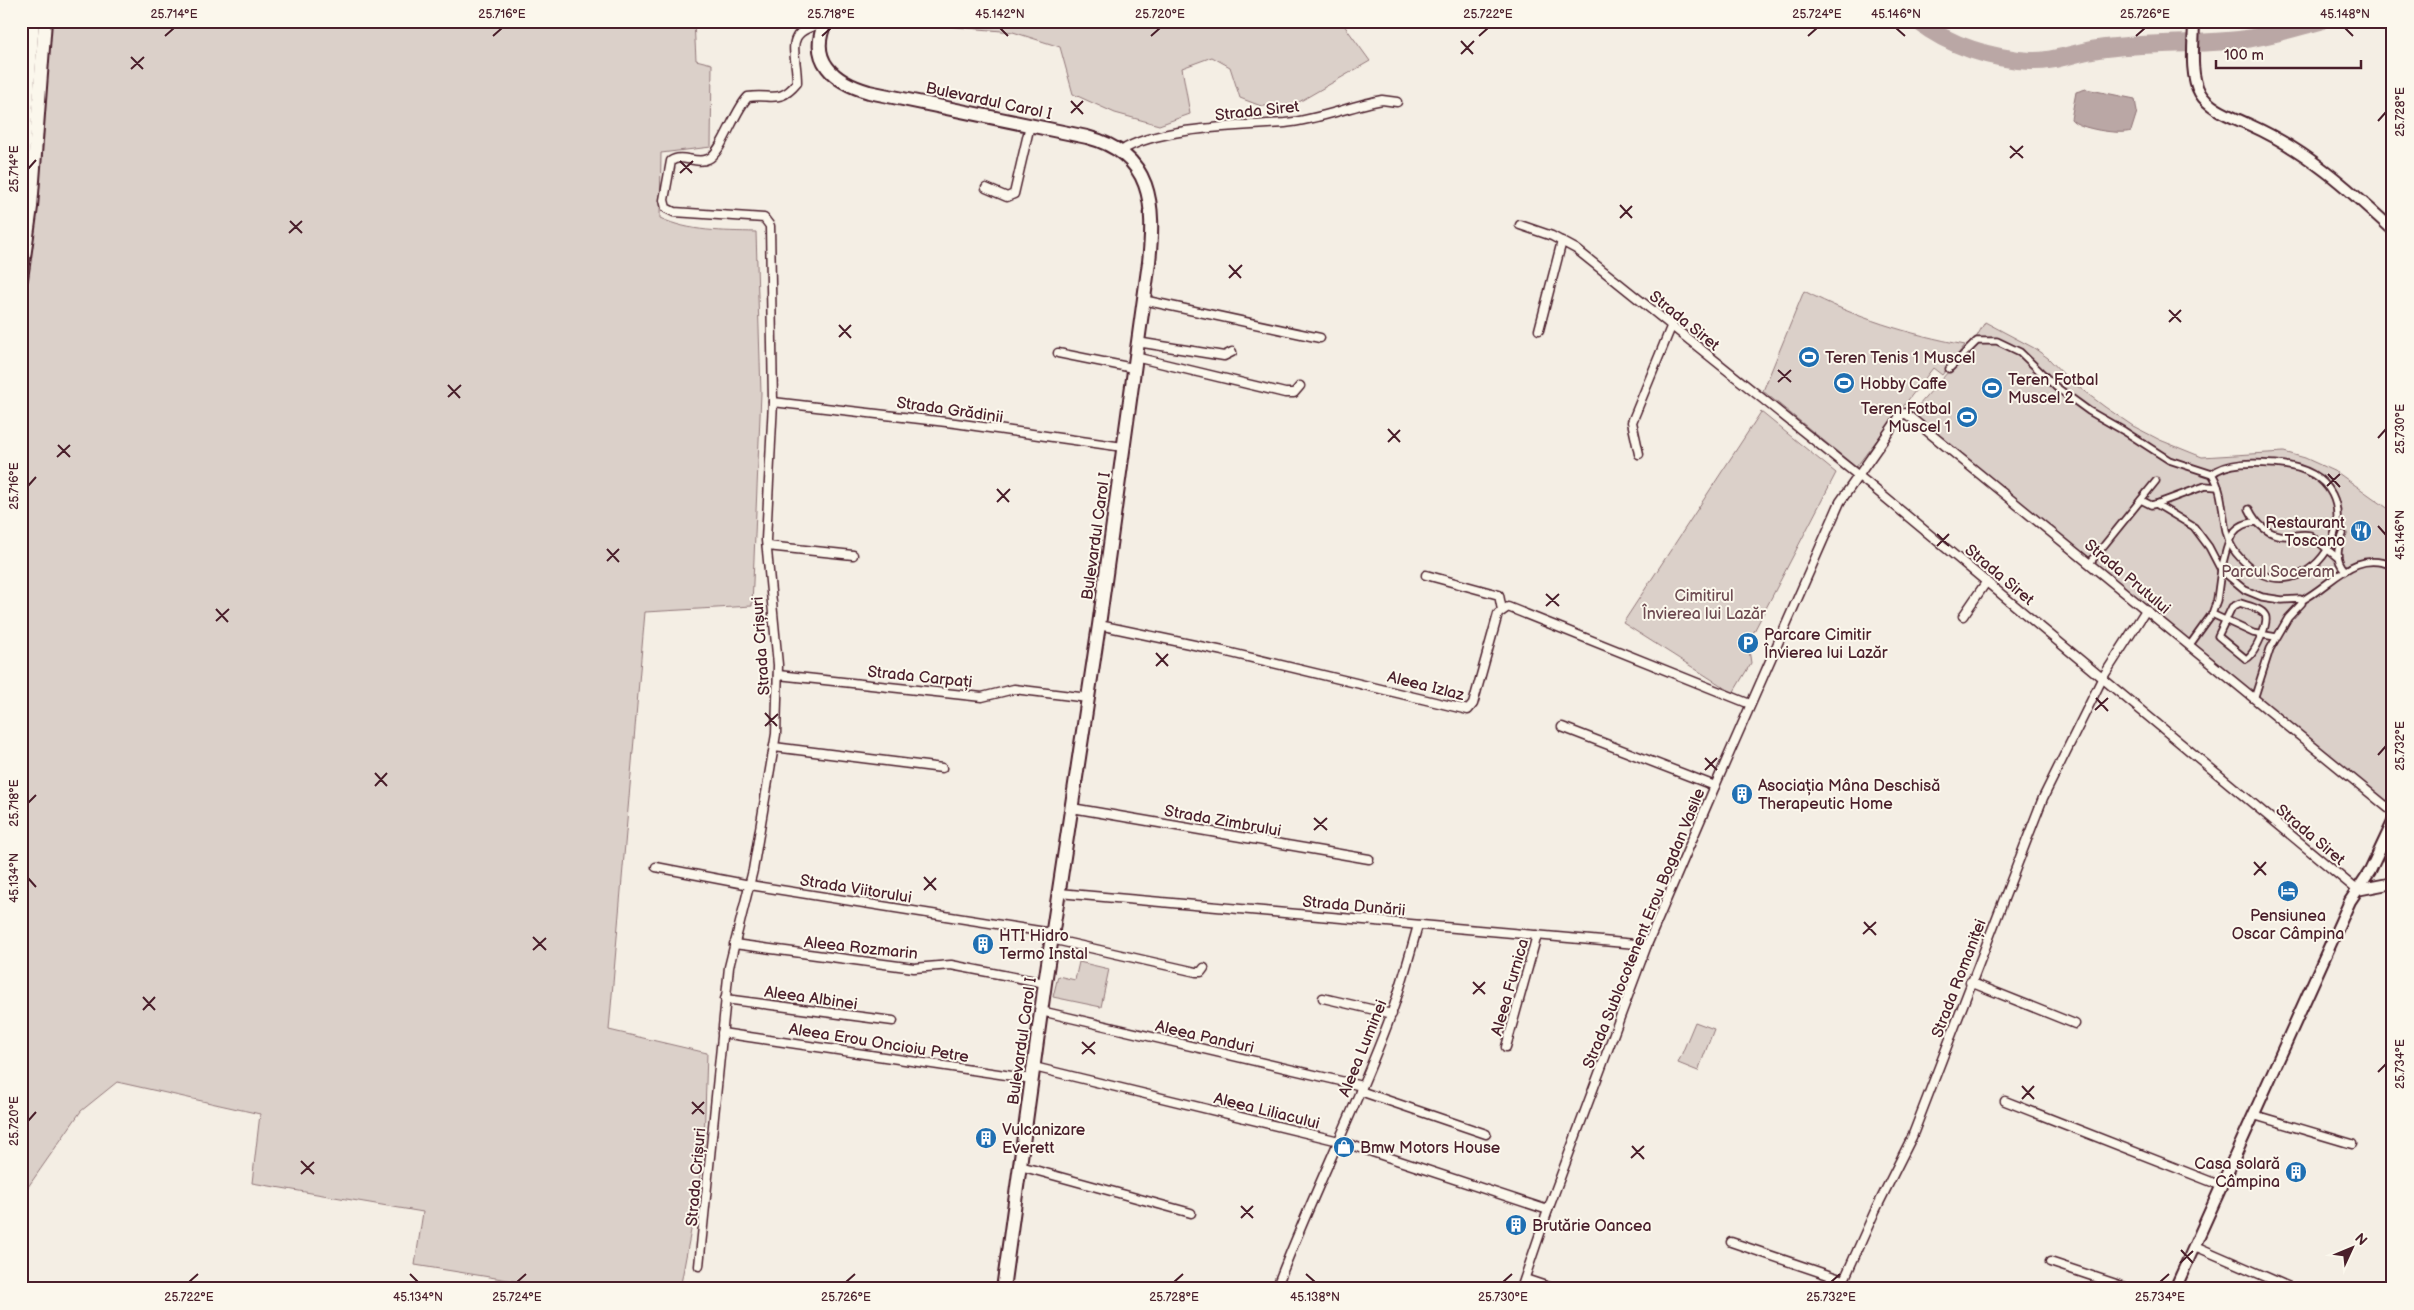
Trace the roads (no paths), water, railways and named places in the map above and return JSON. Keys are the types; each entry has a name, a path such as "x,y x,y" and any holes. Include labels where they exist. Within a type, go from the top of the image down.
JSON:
{"main road":[{"path":"21,186 33,21"},
{"path":"21,279 31,207 45,21"},
{"name":"Bulevardul Carol I","path":"825,22 820,40 821,55 832,73 841,81 852,87 1100,140 1121,151 1141,174 1151,205 1151,238 1144,300 1099,625 1045,982 1003,1289"}],"street":[{"path":"2194,21 2194,59 2197,86 2207,102 2304,154 2340,181 2393,230"},
{"name":"Strada Crișuri","path":"699,1266 726,999 734,944 750,885 774,747 778,675 766,546 769,451 773,402 769,223 764,218 674,212 664,205 671,161 676,158 709,159 716,151 739,106 748,98 780,98 792,90 797,83 794,48 796,39 800,31 805,28 825,22"},
{"name":"Strada Siret","path":"1121,151 1140,140 1215,127 1285,122 1382,100 1397,102"},
{"path":"986,188 1007,197 1014,194 1030,125"},
{"name":"Strada Siret","path":"1520,225 1562,241 1576,249 1987,581 2357,890"},
{"path":"1539,330 1562,241"},
{"path":"1144,300 1320,338"},
{"path":"1639,454 1632,422 1671,327"},
{"path":"1949,369 1977,341 1997,341 2028,357 2056,387 2089,411 2169,460 2212,474 2218,487 2225,527 2230,542 2249,566 2262,574 2287,578 2298,575 2314,566 2328,551 2335,539 2336,508 2328,486 2318,478 2286,465 2259,463 2227,467 2217,470 2212,474"},
{"path":"1137,342 1224,356 1232,352"},
{"path":"1058,353 1134,363 1285,393 1294,393 1300,386"},
{"name":"Strada Grădinii","path":"773,402 926,419 1123,447"},
{"name":"Strada Prutului","path":"1857,475 1900,416 1905,413 2393,812"},
{"name":"Strada Sublocotenent Erou Bogdan Vasile","path":"1521,1289 1548,1210 1647,945 1750,704 1840,502 1857,475"},
{"path":"2089,564 2156,481"},
{"path":"2156,504 2205,486 2218,487"},
{"path":"2141,500 2156,504 2194,527 2210,547 2221,570 2245,590 2262,597 2282,600 2296,598 2301,601"},
{"path":"2249,509 2257,522 2266,530 2280,535 2310,535 2338,558 2345,570"},
{"path":"2189,646 2212,614 2217,600 2221,570 2230,542 2239,526 2257,522"},
{"path":"2338,558 2338,550 2343,534"},
{"path":"766,546 853,556"},
{"path":"2254,699 2266,659 2276,638 2288,618 2300,607 2301,601 2345,570 2368,560 2378,560 2393,566"},
{"path":"1426,575 1499,595 1502,610 1508,607 1514,608 1750,704"},
{"path":"1963,616 1987,581"},
{"path":"2236,604 2262,611 2267,616 2267,622 2260,636 2251,656 2243,659 2218,636 2236,604"},
{"name":"Aleea Izlaz","path":"1099,625 1223,651 1468,710 1473,704 1496,621 1502,610"},
{"name":"Strada Romaniței","path":"1840,1289 1912,1137 1970,982 2043,798 2103,677 2146,610"},
{"path":"2212,614 2225,622 2260,636 2276,638"},
{"name":"Strada Carpați","path":"778,675 982,697 1014,689 1088,698"},
{"path":"1562,727 1715,786"},
{"path":"774,747 942,768"},
{"name":"Strada Zimbrului","path":"1072,808 1369,859"},
{"path":"2175,1289 2350,901 2379,855 2393,822"},
{"name":"Strada Viitorului","path":"656,867 750,885 1052,936 1196,972 1201,972 1204,968"},
{"path":"2357,890 2393,883"},
{"name":"Strada Dunării","path":"1059,893 1647,945"},
{"name":"Aleea Luminei","path":"1276,1289 1306,1212 1339,1141 1392,1014 1418,925"},
{"name":"Aleea Furnica","path":"1506,1047 1538,935"},
{"name":"Aleea Rozmarin","path":"734,944 914,968 944,964 1045,982"},
{"path":"1970,982 2075,1024"},
{"path":"1323,998 1392,1014"},
{"name":"Aleea Albinei","path":"726,999 893,1021"},
{"name":"Aleea Panduri","path":"1041,1011 1361,1089 1486,1134"},
{"name":"Aleea Erou Oncioiu Petre","path":"722,1033 1033,1073"},
{"name":"Aleea Liliacului","path":"1033,1073 1339,1141 1548,1210"},
{"path":"2005,1101 2222,1186"},
{"path":"2254,1115 2352,1144"},
{"path":"1020,1166 1191,1213"},
{"path":"1731,1242 1843,1280"},
{"path":"2195,1246 2294,1289"},
{"path":"2050,1262 2131,1289"},
{"path":"1524,1279 1555,1289"}],"waterway":[{"path":"1918,21 1943,38 1972,50 2017,60 2031,61 2048,60 2090,50 2116,47 2249,39 2320,21"}],"place":[{"name":"Teren Tenis 1 Muscel","path":"1809,357"},
{"name":"Hobby Caffe","path":"1844,383"},
{"name":"Teren Fotbal Muscel 2","path":"1992,388"},
{"name":"Teren Fotbal Muscel 1","path":"1967,417"},
{"name":"Restaurant Toscano","path":"2361,531"},
{"name":"Parcare Cimitir Învierea lui Lazăr","path":"1748,643"},
{"name":"Asociația Mâna Deschisă Therapeutic Home","path":"1742,794"},
{"name":"Pensiunea Oscar Câmpina","path":"2288,891"},
{"name":"HTI Hidro Termo Instal","path":"983,944"},
{"name":"Vulcanizare Everett","path":"986,1138"},
{"name":"Bmw Motors House","path":"1344,1147"},
{"name":"Casa solară Câmpina","path":"2296,1172"},
{"name":"Brutărie Oancea","path":"1516,1225"}],"park label":[{"name":"Parcul Soceram","path":"2278,571"},
{"name":"Cimitirul Învierea lui Lazăr","path":"1704,604"}]}
